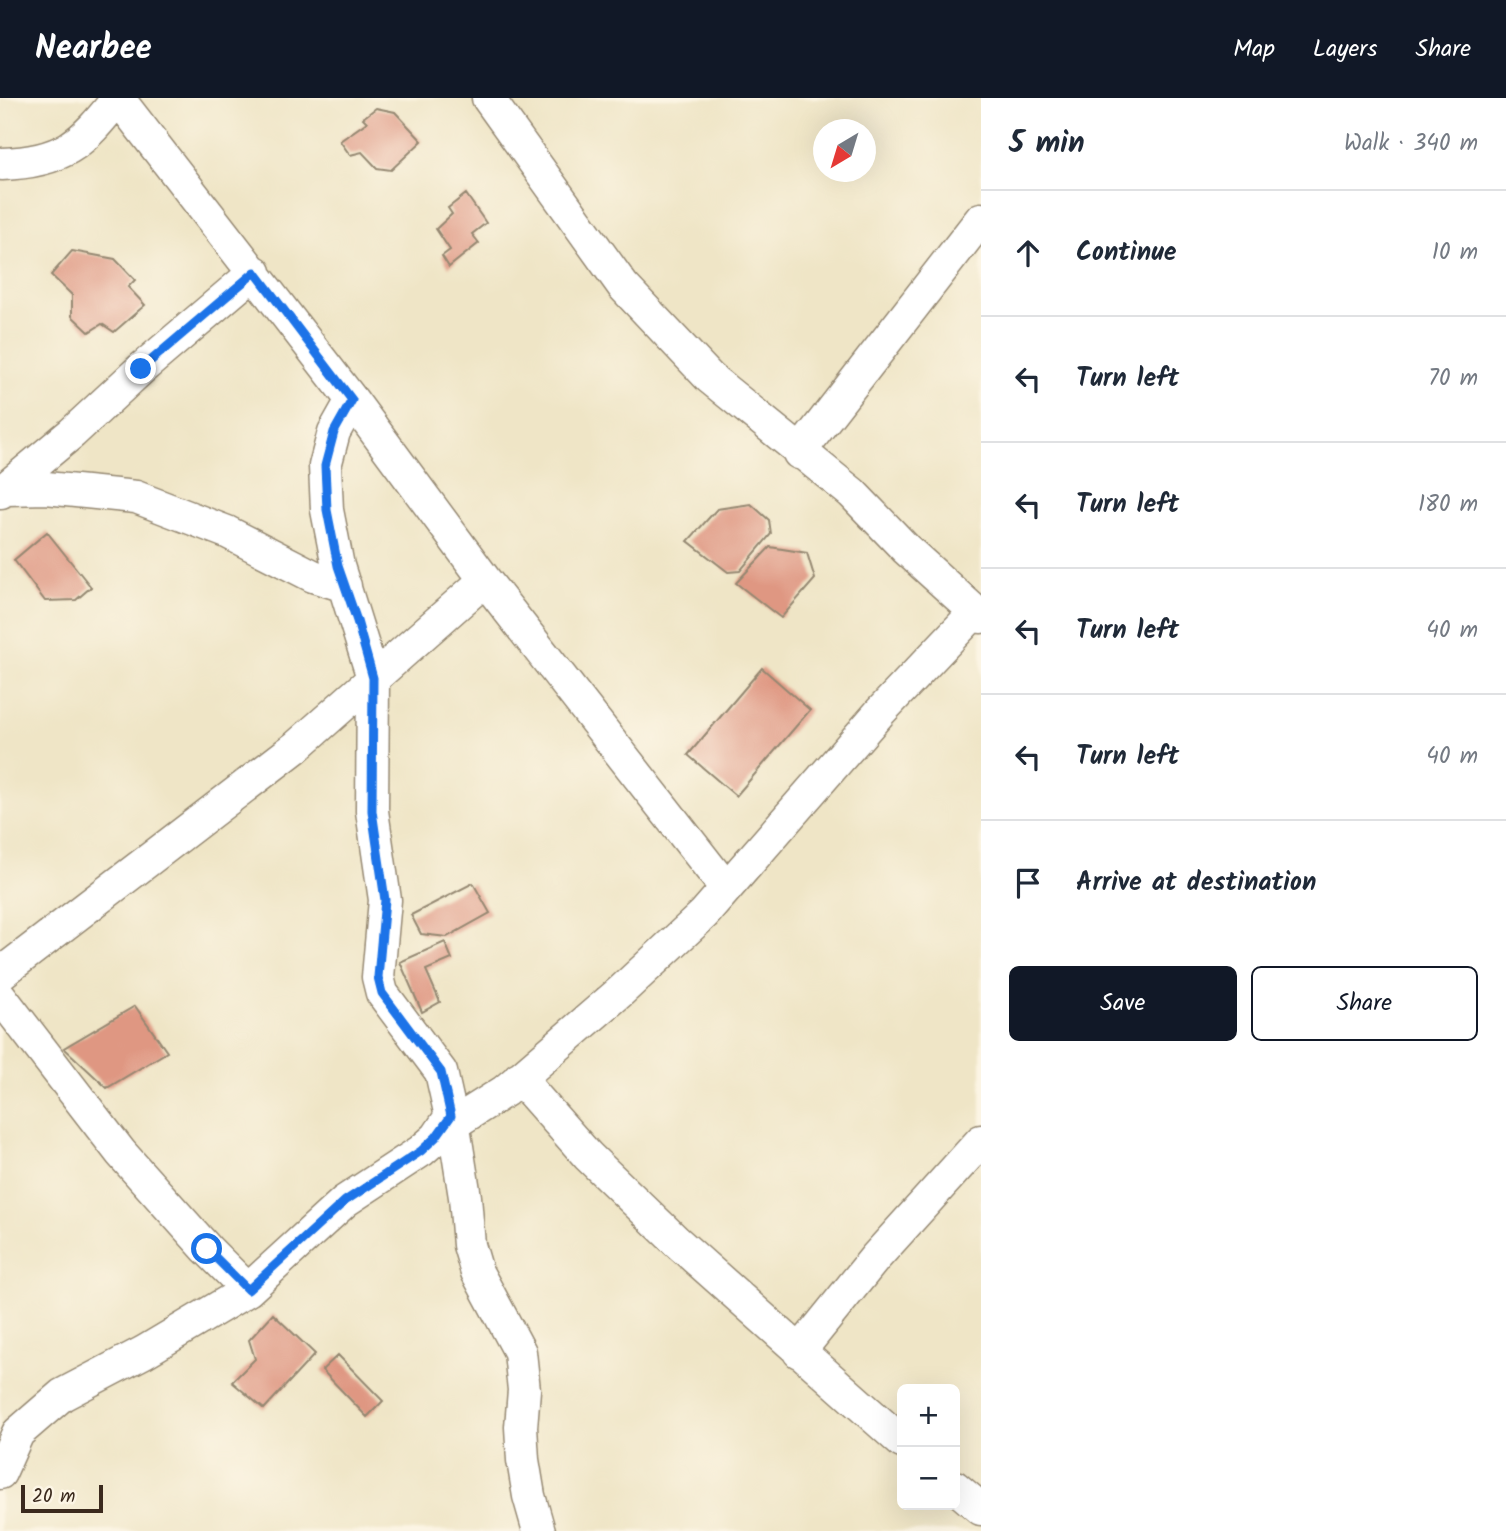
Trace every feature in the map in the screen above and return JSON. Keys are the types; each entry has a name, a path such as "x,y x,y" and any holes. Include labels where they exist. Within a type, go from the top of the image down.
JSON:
{"street":[{"path":"2,164 49,158 75,146 96,126 118,98 139,105 255,272 485,580 725,887"},
{"path":"0,1473 18,1433 62,1395 144,1352 248,1290 345,1201 421,1151 452,1120 505,1091 704,914 881,710 978,615 906,549 852,493 799,453 710,378 623,286 488,98"},
{"path":"799,453 981,219"},
{"path":"3,491 255,272"},
{"path":"352,400 334,432 325,466 327,510 338,566 373,678 372,811 385,900 378,977 382,993 441,1072 465,1197 468,1245 477,1272 520,1352 524,1390 521,1427 523,1460 539,1531"},
{"path":"3,491 46,488 136,497 227,531 313,576 345,586"},
{"path":"0,974 296,747 485,580"},
{"path":"0,996 121,1153 207,1249 248,1290"},
{"path":"519,1078 607,1175 676,1241 897,1437"},
{"path":"799,1352 875,1258 981,1140"},
{"path":"960,1491 981,1509"}],"building":[{"path":"376,108 395,112 422,141 391,170 377,168 362,152 350,155 340,141 367,122 363,118"},
{"path":"466,194 486,223 472,234 479,243 449,267 442,256 450,250 436,229 452,214 448,208"},
{"path":"72,251 115,259 135,280 128,287 145,305 114,332 102,324 89,332 72,316 72,295 51,275"},
{"path":"751,504 769,520 771,534 740,571 728,572 688,541 717,509"},
{"path":"47,532 91,587 76,600 45,601 14,560"},
{"path":"770,547 807,553 815,579 781,618 736,583"},
{"path":"762,668 810,710 736,796 688,755"},
{"path":"473,883 490,913 447,937 421,934 411,915"},
{"path":"445,942 452,959 426,970 440,1002 422,1012 400,962"},
{"path":"135,1006 167,1052 107,1088 64,1048"},
{"path":"273,1314 315,1354 264,1409 232,1382 255,1359 249,1340"},
{"path":"338,1355 383,1401 367,1417 322,1370"}],"route":[{"path":"141,369 255,272 352,400 334,432 325,466 327,510 338,566 373,678 372,811 385,900 378,977 382,993 393,1010 441,1072 451,1116 436,1137 421,1151 345,1201 248,1290 207,1249"}]}
